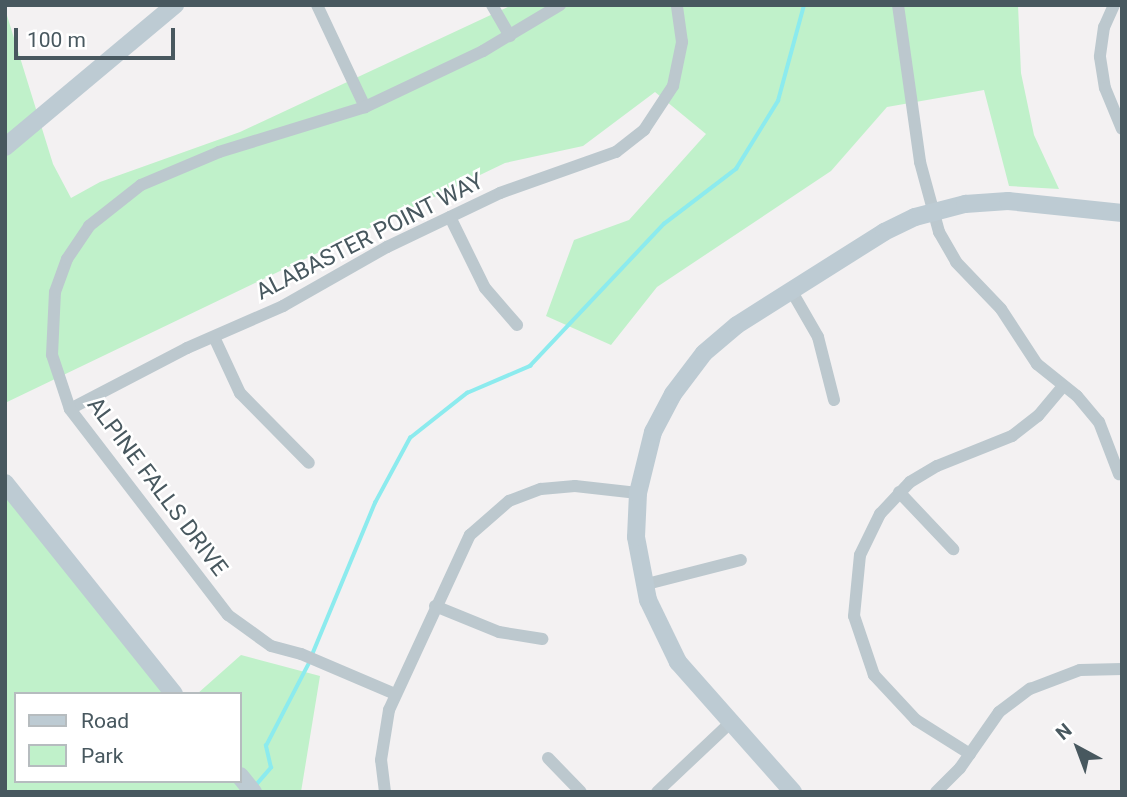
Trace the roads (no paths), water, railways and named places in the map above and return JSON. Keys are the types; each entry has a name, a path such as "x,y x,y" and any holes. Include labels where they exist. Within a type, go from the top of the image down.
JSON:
{"street":[{"path":"5,147 175,5"},
{"path":"317,5 365,107"},
{"path":"492,5 510,36"},
{"name":"ALPINE FALLS DRIVE","path":"395,694 255,637 228,615 70,409 52,355 55,292 77,242 105,209 179,167 365,107 510,36 560,5"},
{"name":"ALABASTER POINT WAY","path":"70,409 214,337 283,306 450,217 522,183 599,160 644,130 666,101 677,73 682,42 677,5"},
{"path":"898,5 920,162 932,211 956,262 1001,309 1037,364 1099,422 1119,474"},
{"path":"1115,5 1104,27 1100,57 1105,88 1122,129"},
{"path":"793,792 678,662 643,585 636,537 638,493 653,432 688,372 723,335 884,232 932,211 1008,201 1122,213"},
{"path":"450,217 485,288 517,325"},
{"path":"791,290 818,337 834,400"},
{"path":"214,337 240,393 309,463"},
{"path":"970,754 893,699 870,668 857,632 854,586 860,555 872,527 899,492 937,466 1012,436 1038,416 1063,386"},
{"path":"5,482 172,692"},
{"path":"385,792 382,743 395,694 470,535 509,501 558,486 638,493"},
{"path":"899,492 953,549"},
{"path":"643,585 741,560"},
{"path":"435,606 499,632 542,639"},
{"path":"936,792 970,754 999,712 1030,689 1080,670 1122,669"},
{"path":"657,792 730,723"},
{"path":"548,758 581,792"}],"waterway":[{"path":"312,655 375,503 410,438 467,393 530,366 664,224 736,169 778,101 804,5"},
{"path":"256,785 271,768 266,746 309,663"}]}
